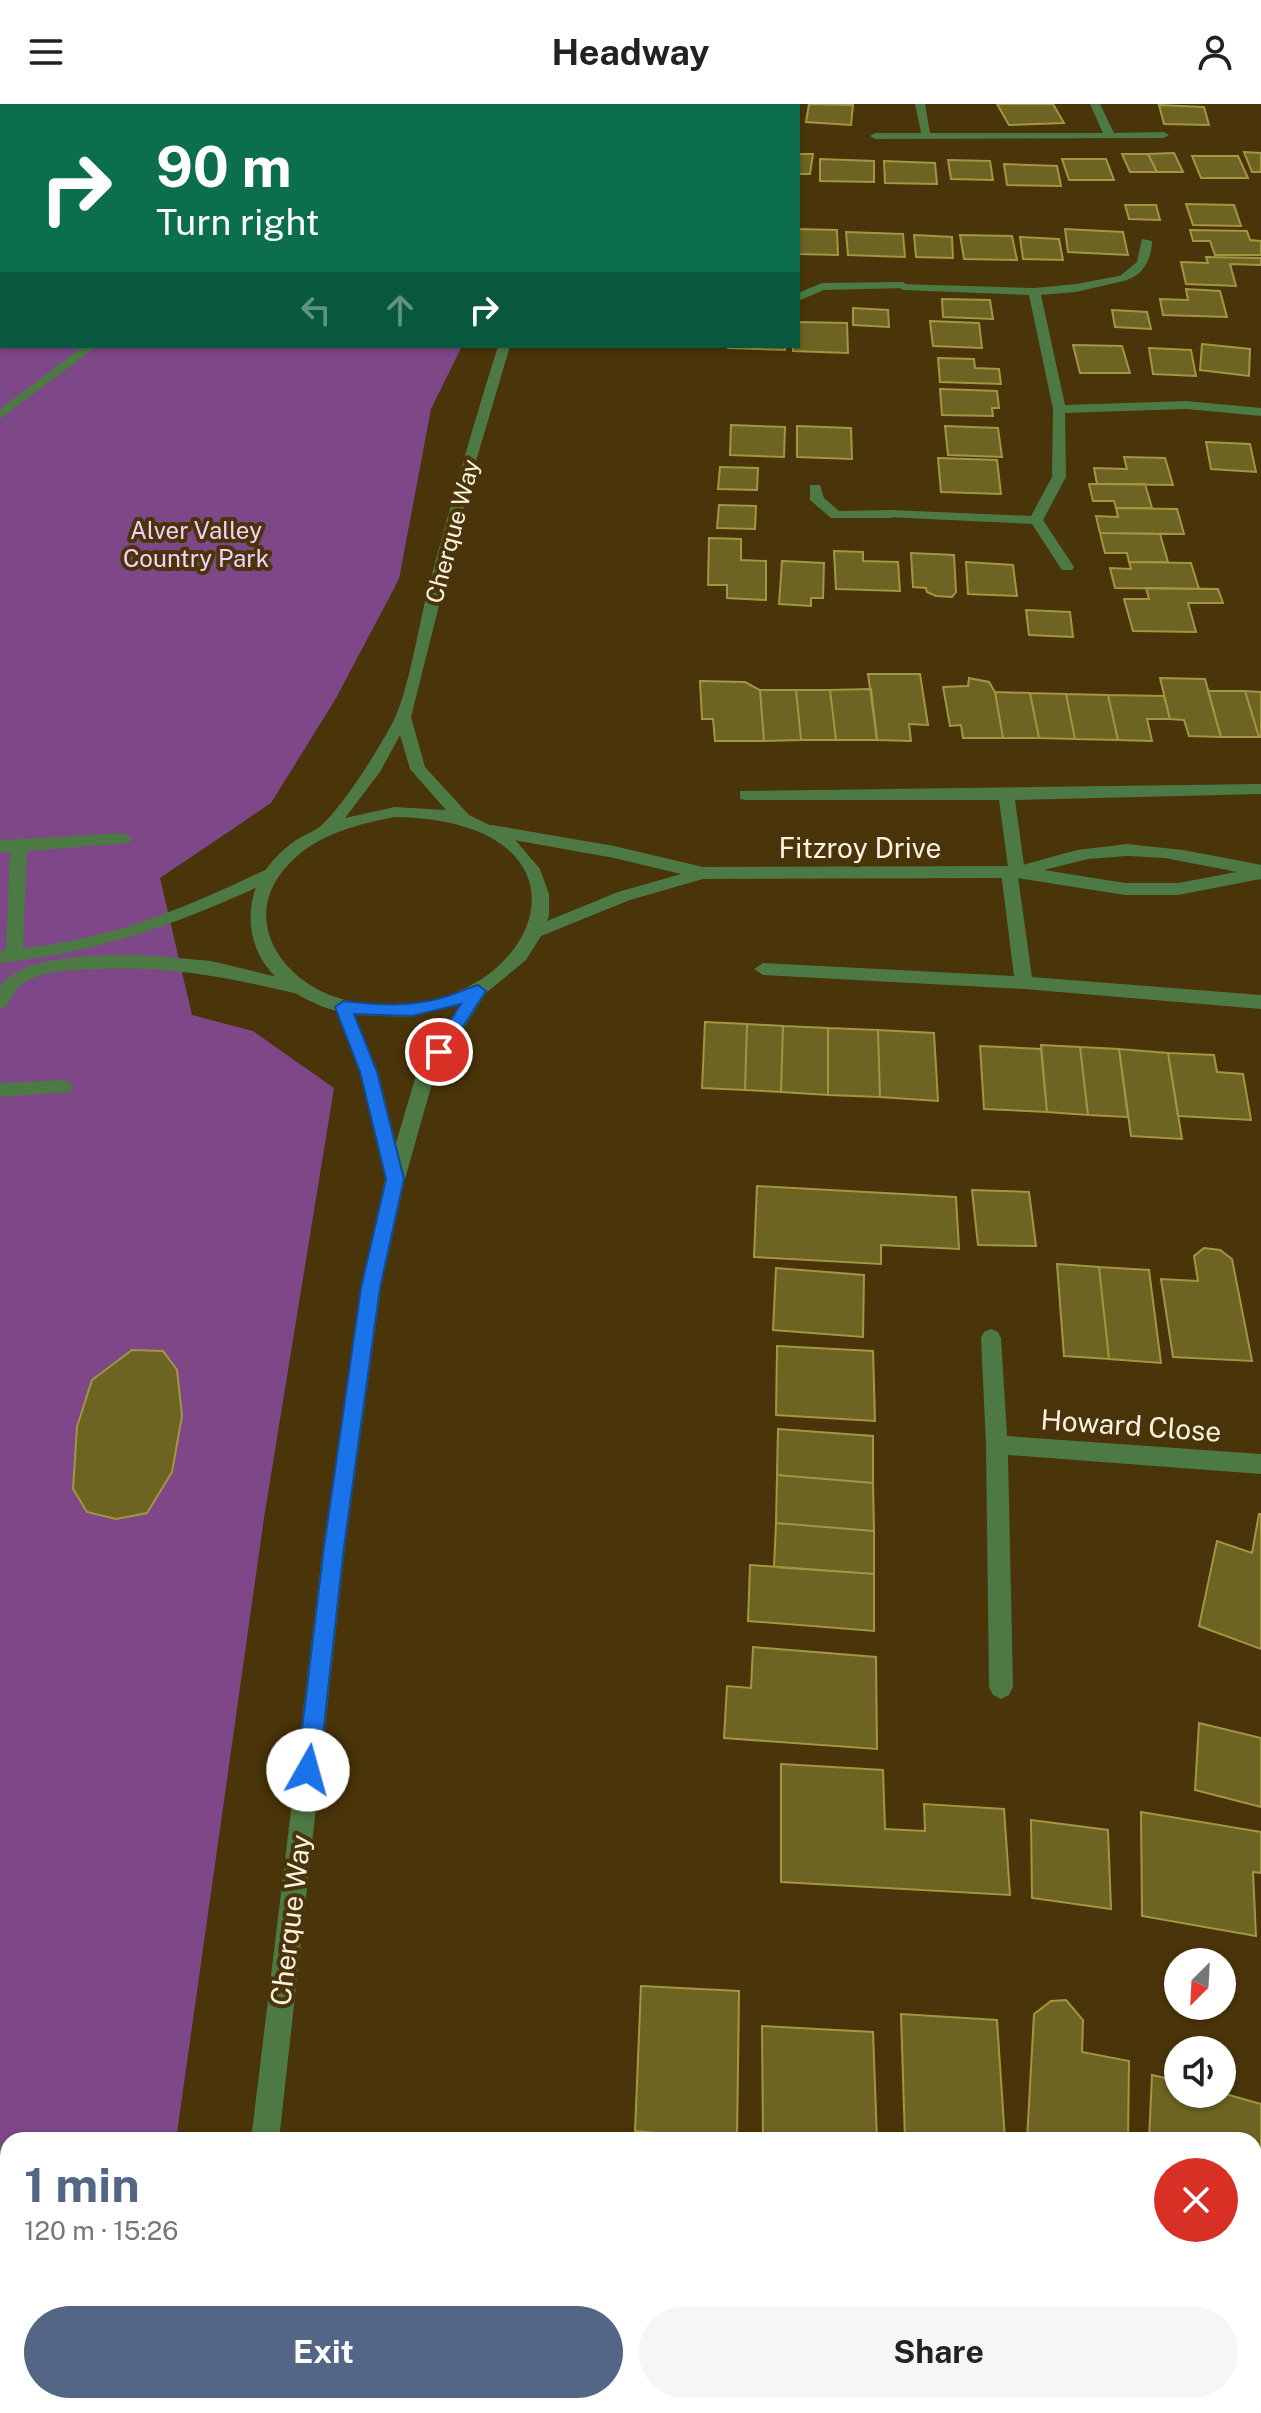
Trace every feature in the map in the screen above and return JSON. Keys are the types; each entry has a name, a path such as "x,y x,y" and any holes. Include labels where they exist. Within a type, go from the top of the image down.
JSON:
{"street":[{"path":"920,104 927,137"},
{"path":"1095,104 1110,136"},
{"path":"875,136 1164,135"},
{"path":"800,296 822,287 903,286 1034,292 1076,288 1124,278 1142,266 1148,254 1146,241"},
{"path":"1034,292 1059,409 1059,477 1036,520"},
{"path":"0,415 88,348"},
{"name":"Cherque Way","path":"328,829 374,768 403,717 464,478 503,348"},
{"path":"1059,409 1186,405 1261,412"},
{"path":"815,488 817,500 836,515 1036,520"},
{"path":"1036,520 1067,567"},
{"path":"403,717 418,769 462,818"},
{"path":"746,795 1006,795 1261,789"},
{"path":"1006,795 1024,983"},
{"path":"0,1002 8,987 18,978 47,968 144,961 211,967 298,988 343,1007 377,1011 412,1010 446,1003 478,991 503,974 523,954 536,932 542,903 536,875 519,850 492,831 462,818 429,812 395,812 360,818 328,829 286,856 271,874 260,898 256,922 262,946 276,969 298,988"},
{"name":"Fitzroy Drive","path":"492,831 614,852 703,873 1013,872 1125,889 1165,889 1261,872"},
{"path":"0,846 123,839"},
{"path":"19,846 7,956 111,941 198,910 271,874"},
{"name":"Fitzroy Drive","path":"1013,872 1068,857 1112,850 1168,853 1261,872"},
{"name":"Fitzroy Drive","path":"536,932 624,896 703,873"},
{"path":"763,969 1024,983 1261,1002"},
{"name":"Cherque Way","path":"266,2132 334,1547 371,1288 395,1179 426,1072 478,991"},
{"name":"Cherque Way","path":"343,1007 369,1072 395,1179"},
{"path":"0,1090 63,1087"},
{"path":"991,1338 997,1445 1001,1687"},
{"name":"Howard Close","path":"997,1445 1261,1464"}],"green space":[{"name":"Alver Valley Country Park","path":"0,348 461,348 431,409 399,579 335,700 271,803 160,878 192,1015 253,1031 334,1088 264,1518 177,2132 0,2132"}],"building":[{"path":"809,104 853,105 851,125 806,122"},
{"path":"997,104 1053,104 1064,123 1009,125"},
{"path":"1159,105 1204,107 1209,125 1164,124"},
{"path":"1244,152 1261,153 1261,172 1252,172"},
{"path":"1174,153 1183,172 1157,172 1148,154"},
{"path":"800,154 813,154 810,174 800,174"},
{"path":"1122,154 1148,154 1157,172 1130,172"},
{"path":"1192,156 1238,156 1248,178 1201,178"},
{"path":"820,159 874,161 874,182 820,181"},
{"path":"1062,159 1106,159 1114,180 1069,180"},
{"path":"948,160 990,161 993,180 951,179"},
{"path":"884,161 935,163 937,184 885,183"},
{"path":"1004,164 1057,166 1061,186 1007,185"},
{"path":"1186,204 1234,205 1241,226 1193,225"},
{"path":"1125,205 1156,205 1160,220 1129,219"},
{"path":"800,229 837,230 838,255 800,254"},
{"path":"1065,229 1123,232 1128,255 1068,252"},
{"path":"1190,230 1247,231 1250,240 1261,241 1261,255 1215,255 1210,241 1193,241"},
{"path":"846,232 903,234 905,257 848,255"},
{"path":"914,235 952,237 953,258 916,257"},
{"path":"960,235 1012,236 1017,260 964,259"},
{"path":"1020,237 1059,239 1063,260 1023,259"},
{"path":"1206,257 1261,258 1261,265 1230,264 1236,286 1186,284 1181,262 1208,263"},
{"path":"1186,289 1220,291 1227,317 1163,315 1160,299 1188,300"},
{"path":"942,299 990,300 993,319 943,317"},
{"path":"853,308 888,310 889,327 853,325"},
{"path":"1112,310 1147,312 1151,329 1115,327"},
{"path":"930,321 979,323 982,348 933,346"},
{"path":"800,322 847,323 848,353 793,351 793,348 800,348"},
{"path":"1202,344 1250,349 1249,376 1200,370"},
{"path":"1073,345 1122,346 1130,373 1080,373"},
{"path":"728,348 785,348 785,350"},
{"path":"1149,348 1191,350 1196,376 1153,374"},
{"path":"938,358 974,359 975,368 999,369 1001,384 940,382"},
{"path":"940,389 997,391 999,408 992,408 993,416 942,415"},
{"path":"731,425 785,427 784,457 730,455"},
{"path":"797,426 851,428 852,459 797,457"},
{"path":"945,426 998,428 1002,457 948,455"},
{"path":"1206,442 1250,444 1256,472 1211,469"},
{"path":"1124,457 1165,458 1173,485 1097,484 1094,468 1127,469"},
{"path":"938,458 997,460 1001,494 941,492"},
{"path":"720,467 758,468 757,490 718,489"},
{"path":"1089,484 1145,484 1152,508 1116,508 1114,501 1093,501"},
{"path":"719,505 756,506 755,529 717,528"},
{"path":"1116,508 1177,509 1184,534 1100,533 1096,516 1118,517"},
{"path":"1100,533 1160,534 1168,562 1129,562 1127,553 1105,553"},
{"path":"709,538 741,539 741,560 766,561 766,600 727,598 727,585 708,585"},
{"path":"834,551 863,552 863,561 898,562 900,591 836,589"},
{"path":"911,553 954,555 956,592 952,597 936,596 927,592 926,588 913,587"},
{"path":"782,561 824,563 823,598 811,598 811,606 779,604"},
{"path":"966,562 1013,565 1017,596 968,594"},
{"path":"1129,562 1191,563 1199,589 1115,588 1110,568 1131,569"},
{"path":"1146,588 1218,589 1223,603 1188,603 1196,632 1133,631 1124,599 1149,599"},
{"path":"1026,610 1070,612 1073,637 1029,635"},
{"path":"868,674 920,674 928,725 909,724 911,741 877,740"},
{"path":"969,678 989,682 995,692 1003,738 963,738 961,725 950,726 943,687 968,686"},
{"path":"1160,678 1205,679 1221,737 1189,736 1184,720 1170,719"},
{"path":"700,681 745,682 760,690 764,741 715,741 713,719 702,719"},
{"path":"871,689 877,740 836,740 830,690"},
{"path":"760,690 796,690 801,740 764,741"},
{"path":"796,690 830,690 836,740 801,740"},
{"path":"1208,691 1245,691 1259,737 1221,737"},
{"path":"1245,691 1261,692 1261,737 1259,737"},
{"path":"995,692 1030,693 1039,738 1003,738"},
{"path":"1030,693 1066,694 1075,739 1039,738"},
{"path":"1066,694 1108,695 1118,740 1075,739"},
{"path":"1108,695 1164,696 1170,719 1147,719 1152,741 1118,740"},
{"path":"705,1022 747,1024 745,1090 702,1088"},
{"path":"747,1024 783,1026 781,1092 745,1090"},
{"path":"783,1026 828,1028 828,1095 781,1092"},
{"path":"828,1028 878,1030 880,1097 828,1095"},
{"path":"878,1030 934,1033 938,1101 880,1097"},
{"path":"1041,1045 1080,1047 1088,1115 1047,1112"},
{"path":"980,1046 1041,1049 1047,1112 984,1109"},
{"path":"1080,1047 1119,1049 1128,1117 1088,1115"},
{"path":"1119,1049 1168,1053 1182,1139 1131,1136"},
{"path":"1168,1053 1214,1055 1217,1072 1243,1074 1251,1120 1178,1116"},
{"path":"757,1186 956,1197 959,1249 881,1245 881,1264 754,1257"},
{"path":"972,1190 1029,1192 1036,1246 978,1245"},
{"path":"1204,1248 1220,1250 1232,1259 1252,1361 1173,1357 1161,1279 1198,1281 1194,1256"},
{"path":"1057,1264 1099,1267 1109,1359 1064,1356"},
{"path":"1099,1267 1149,1270 1161,1363 1109,1359"},
{"path":"776,1268 864,1275 863,1337 773,1330"},
{"path":"777,1346 873,1351 875,1421 776,1415"},
{"path":"132,1350 163,1351 177,1370 182,1416 172,1472 147,1513 116,1519 87,1512 73,1489 77,1427 92,1380"},
{"path":"778,1429 873,1436 873,1483 777,1475"},
{"path":"777,1475 873,1483 874,1531 776,1523"},
{"path":"1259,1514 1261,1649 1199,1626 1217,1541 1252,1553"},
{"path":"776,1523 874,1531 874,1574 774,1567"},
{"path":"750,1565 874,1574 874,1631 748,1621"},
{"path":"753,1647 876,1657 877,1749 724,1738 727,1686 751,1688"},
{"path":"1199,1723 1261,1738 1261,1807 1195,1790"},
{"path":"781,1764 883,1770 885,1829 925,1831 924,1804 1004,1809 1010,1895 781,1882"},
{"path":"1141,1812 1261,1832 1261,1873 1253,1872 1256,1936 1142,1916"},
{"path":"1031,1820 1108,1830 1111,1909 1032,1898"},
{"path":"641,1986 739,1991 737,2132 635,2131"},
{"path":"1066,2000 1083,2020 1082,2052 1129,2061 1128,2132 1027,2132 1034,2014 1051,2001"},
{"path":"901,2014 997,2020 1004,2132 905,2132"},
{"path":"762,2026 873,2032 877,2132 763,2132"},
{"path":"1152,2075 1164,2078 1164,2108 1236,2108 1236,2097 1261,2104 1261,2132 1149,2132"}],"route":[{"path":"308,1770 334,1547 371,1288 395,1179 369,1072 343,1007 377,1011 412,1010 446,1003 478,991 439,1052"}]}
